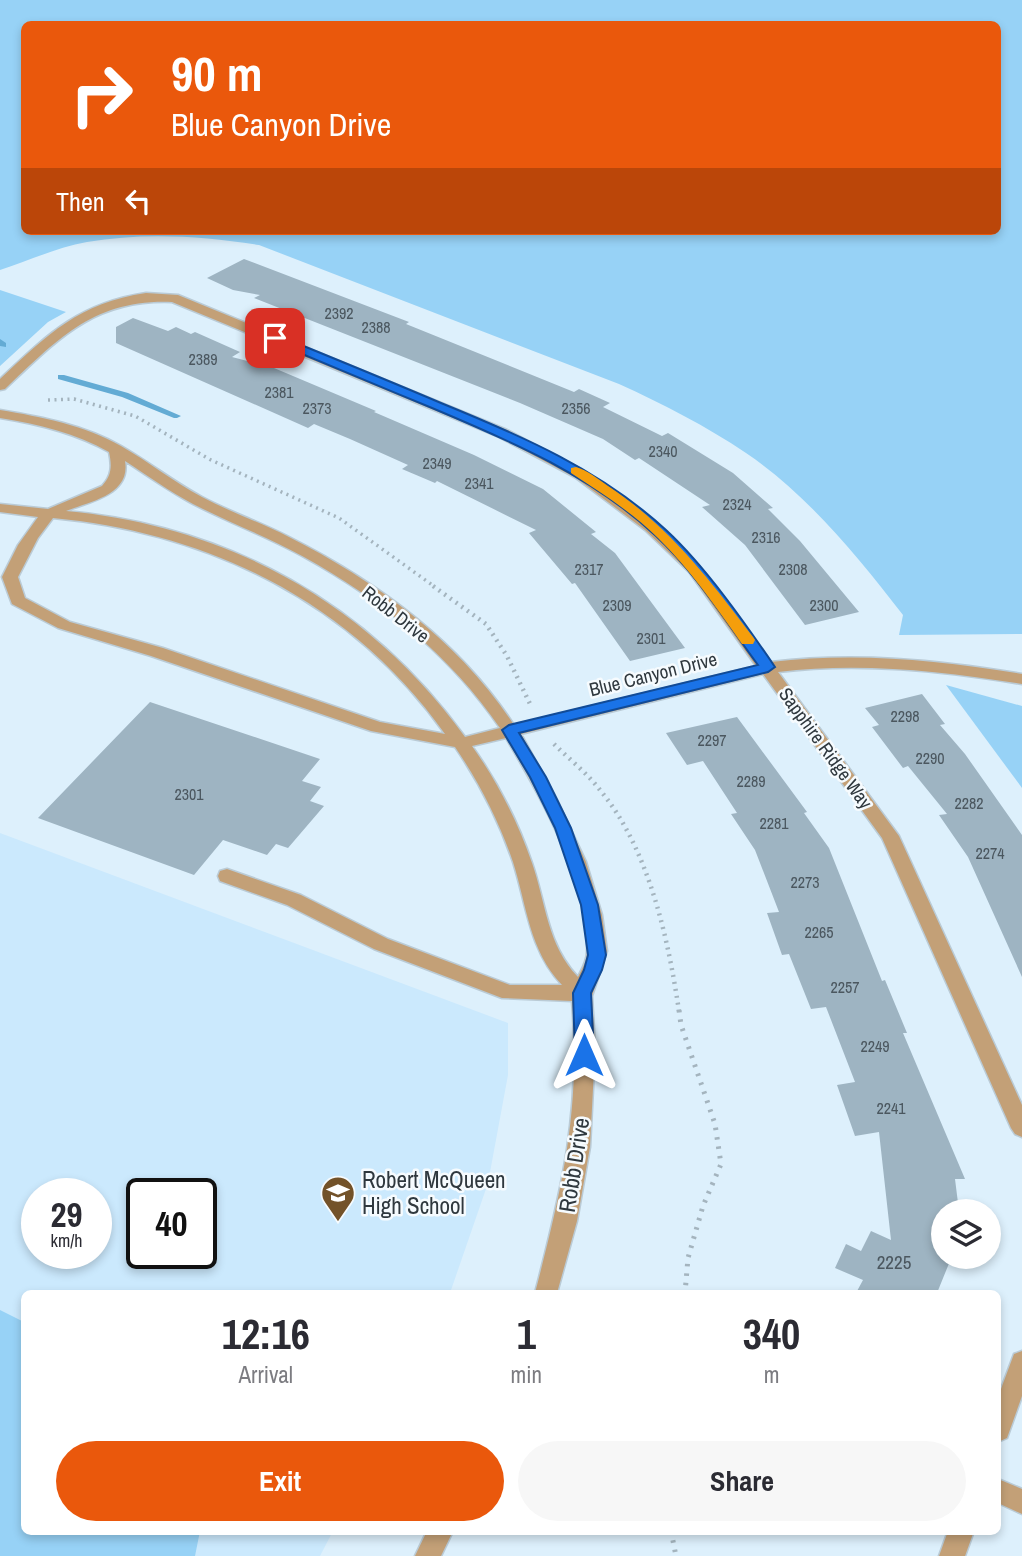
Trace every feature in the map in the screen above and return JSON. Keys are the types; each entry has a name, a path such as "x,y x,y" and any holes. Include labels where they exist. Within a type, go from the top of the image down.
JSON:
{"street":[{"name":"Sapphire Ridge Way","path":"0,386 63,329 104,305 146,296 188,302 544,452 626,503 662,534 694,569 890,835 1022,1128"},
{"name":"Robb Drive","path":"0,414 73,430 116,449 193,498 317,558 421,631 484,695 509,730 538,777 563,828 590,905 597,955 582,993 585,1031 584,1101 579,1143 570,1199 547,1290"},
{"path":"116,449 120,462 119,474 109,486 98,494 49,514 28,542 10,577 18,601 64,625 157,652 377,727 463,743"},
{"name":"Robb Drive","path":"0,508 120,522 187,539 229,554 275,576 352,625 385,652 422,690 463,743 503,815 517,848 550,956 563,975 582,993"},
{"name":"Blue Canyon Drive","path":"463,743 768,667 846,660 891,661 1022,679"},
{"path":"227,876 294,900 381,944 509,993 582,993"},
{"path":"1001,1422 1022,1362"},
{"path":"1001,1492 1022,1502"},
{"path":"428,1556 438,1535"},
{"path":"952,1556 960,1535"}],"path":[{"path":"672,1535 676,1556"}],"shaded area":[{"path":"0,0 1022,0 1022,634 899,635 903,615 831,528 790,488 746,453 715,434 619,384 259,245 173,236 108,239 65,247 0,270"},
{"path":"0,290 66,312 48,322 0,366"},
{"path":"946,685 1022,706 1022,788"},
{"name":"Robert McQueen High School","path":"0,833 508,1023 508,1075 488,1183 451,1290 21,1290 21,1535 331,1535 320,1556 0,1556"},
{"path":"0,1310 21,1320 21,1535 199,1535 195,1556 0,1556"}],"building":[{"path":"244,259 409,322 406,324 574,392 579,389 610,403 603,407 662,436 668,433 733,473 773,508 768,509 800,541 859,612 805,625 745,545 702,507 710,505 639,458 635,460 603,439 520,403 254,298 260,295 233,290 207,278"},
{"path":"133,318 168,331 176,327 191,334 195,332 240,352 232,357 274,368 376,411 374,412 474,455 543,489 596,532 591,534 615,553 685,648 630,661 575,583 572,584 529,533 536,530 437,481 435,483 402,469 408,465 350,439 314,424 308,428 116,343 116,327"},
{"path":"922,694 945,724 940,725 965,754 1022,835 1022,977 968,857 939,815 947,814 908,766 903,768 872,727 879,725 865,708"},
{"path":"150,702 320,759 302,781 321,787 310,801 324,806 288,848 276,844 267,855 223,840 194,875 38,818"},
{"path":"737,717 807,812 804,813 829,848 965,1179 955,1179 958,1199 931,1199 931,1269 947,1269 938,1290 858,1290 863,1280 835,1268 846,1244 861,1251 871,1231 891,1240 879,1132 855,1136 837,1085 855,1082 826,1007 811,1009 789,954 782,955 767,913 779,912 755,850 731,814 737,813 703,761 687,765 666,733"}],"waterway":[{"path":"0,341 3,345"},
{"path":"61,377 125,395 177,416"}],"slow traffic":[{"path":"576,470 626,503 662,534 694,569 748,640"}],"place":[{"name":"Robert McQueen High School","path":"338,1223"}],"route":[{"path":"275,338 502,433 544,452 586,476 626,503 662,534 694,569 768,667 509,730 538,777 563,828 590,905 597,955 582,993 584,1055"}]}
